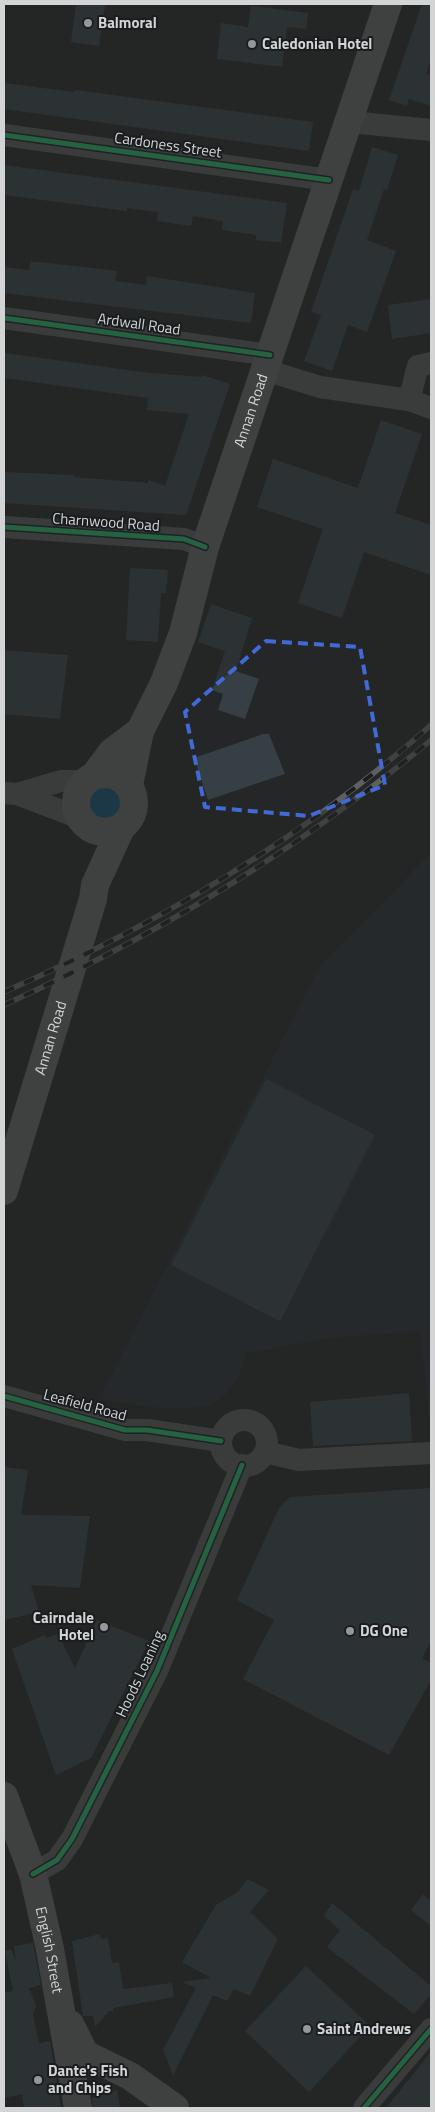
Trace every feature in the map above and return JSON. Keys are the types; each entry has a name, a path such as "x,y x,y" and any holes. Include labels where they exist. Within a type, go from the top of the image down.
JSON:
{"main road":[{"name":"Annan Road","path":"129,785 140,731 164,683 183,633 205,547 350,122 388,4"},
{"name":"Annan Road","path":"89,779 112,752 140,731"},
{"path":"113,774 129,785 134,794 133,814 121,828 102,833 82,821 76,799 89,779 113,774"},
{"name":"Annan Road","path":"82,821 94,892"},
{"name":"Annan Road","path":"4,1191 94,892 121,828"},
{"name":"English Street","path":"4,1796 33,1874 50,1949 79,2108"},
{"path":"59,2000 85,2054 130,2076 175,2108"},
{"name":"English Street","path":"79,2108 86,2078 96,2069 108,2066"}],"street":[{"path":"350,122 431,130"},
{"name":"Cardoness Street","path":"4,135 329,180"},
{"name":"Ardwall Road","path":"4,318 268,363 320,387 409,400 431,408"},
{"path":"409,400 418,366 431,363"},
{"name":"Charnwood Road","path":"4,527 184,539 205,547"},
{"path":"10,794 61,781 89,779"},
{"path":"10,794 82,821"},
{"name":"Leafield Road","path":"4,1396 125,1430 147,1430 221,1441"},
{"path":"238,1420 251,1421 263,1430 266,1437 265,1452 256,1462 242,1465 235,1464 224,1454 221,1441 223,1434 232,1424 238,1420"},
{"path":"265,1452 299,1460 431,1453"},
{"name":"Hoods Loaning","path":"33,1874 57,1860 72,1840 157,1671 242,1465"},
{"path":"364,2108 431,2029"}],"highlighted area":[{"path":"266,641 360,647 385,785 309,816 205,807 185,712"}],"shaded area":[{"path":"109,783 116,786 122,792 125,803 124,811 116,820 109,823 101,823 94,820 86,811 85,799 88,792 97,784"},
{"path":"431,853 431,1426 420,1331 328,1338 247,1353 238,1378 225,1395 208,1406 168,1409 99,1399 320,966"}],"building":[{"name":"Balmoral","path":"76,4 105,4 99,46 71,42"},
{"path":"422,4 431,4 431,59 426,74 431,75 431,106 409,99 407,106 389,100"},
{"name":"Caledonian Hotel","path":"251,6 308,13 306,29 287,27 282,67 217,59 221,23 248,27"},
{"path":"4,83 74,92 75,90 313,122 309,151 4,109"},
{"path":"372,147 398,155 387,190 384,189 367,240 396,251 367,332 348,325 332,371 304,361 321,315 311,312 353,189 359,191"},
{"path":"4,165 287,203 281,243 256,240 256,235 222,230 223,221 193,216 191,226 157,221 158,212 127,208 127,211 4,195"},
{"path":"31,261 117,271 115,281 146,285 147,276 255,293 251,323 4,293 4,267 29,270"},
{"path":"431,299 431,333 392,339 388,305"},
{"path":"4,353 150,373 201,377 202,375 230,384 186,515 4,503 4,472 74,475 74,477 148,483 149,480 165,486 189,414 147,410 148,398 4,378"},
{"path":"381,420 422,434 395,513 431,525 431,575 364,552 342,618 298,603 323,529 257,507 273,459 358,488"},
{"path":"130,568 168,570 166,593 161,593 158,642 126,640"},
{"path":"211,604 252,618 236,671 259,679 245,719 218,710 223,694 212,690 225,651 198,642"},
{"path":"4,650 68,655 60,719 4,714"},
{"path":"263,734 269,734 285,774 208,800 194,758"},
{"path":"266,1079 375,1135 280,1321 171,1265"},
{"path":"409,1393 412,1441 313,1446 310,1402"},
{"path":"4,1467 28,1470 21,1515 90,1516 80,1588 31,1585 39,1612 4,1620"},
{"name":"DG One","path":"431,1488 431,1641 422,1658 431,1663 431,1680 389,1755 243,1679 274,1620 237,1600 279,1508 290,1497"},
{"path":"97,1620 149,1641 91,1758 56,1775 12,1649 45,1635 46,1638 58,1634 75,1668"},
{"path":"247,1879 269,1890 250,1912 278,1939 250,1996 234,1989 227,2001 213,1995 173,2075 163,2050 196,1988 182,1982 211,1978 182,1962 216,1905 239,1891"},
{"path":"423,1894 431,1902 431,1926 411,1910"},
{"path":"332,1903 431,1986 431,1994 414,2014 327,1947 340,1930 324,1916"},
{"path":"100,1934 101,1939 108,1938 112,1963 119,1962 123,1989 172,1983 174,1997 113,2008 113,2011 109,2011 95,2027 93,2016 83,2016 72,1941"},
{"path":"33,1943 41,1985 29,1988 36,2005 33,2015 39,2043 50,2041 61,2108 24,2108 22,2094 4,2098 4,1993 13,1991 5,1951 11,1949 16,1961 14,1946"},
{"name":"Saint Andrews","path":"306,1966 370,2026 309,2092 245,2031"},
{"path":"431,2052 431,2108 386,2108"},
{"path":"117,2090 120,2108 93,2108 92,2098"}],"railway":[{"path":"4,992 118,938 228,875 333,805 431,725"},
{"path":"4,1005 117,949 227,887 331,817 382,780 431,740"}],"cycle path":[{"path":"4,135 329,180"},
{"path":"4,318 270,355"},
{"path":"4,527 184,539 205,547"},
{"path":"4,1396 125,1430 147,1430 221,1441"},
{"path":"33,1874 57,1860 72,1839 157,1671 242,1465"},
{"path":"364,2108 431,2029"}],"place":[{"name":"Balmoral","path":"88,23"},
{"name":"Caledonian Hotel","path":"252,44"},
{"name":"Cairndale Hotel","path":"104,1627"},
{"name":"DG One","path":"350,1631"},
{"name":"Saint Andrews","path":"307,2029"},
{"name":"Dante's Fish and Chips","path":"38,2080"}]}
